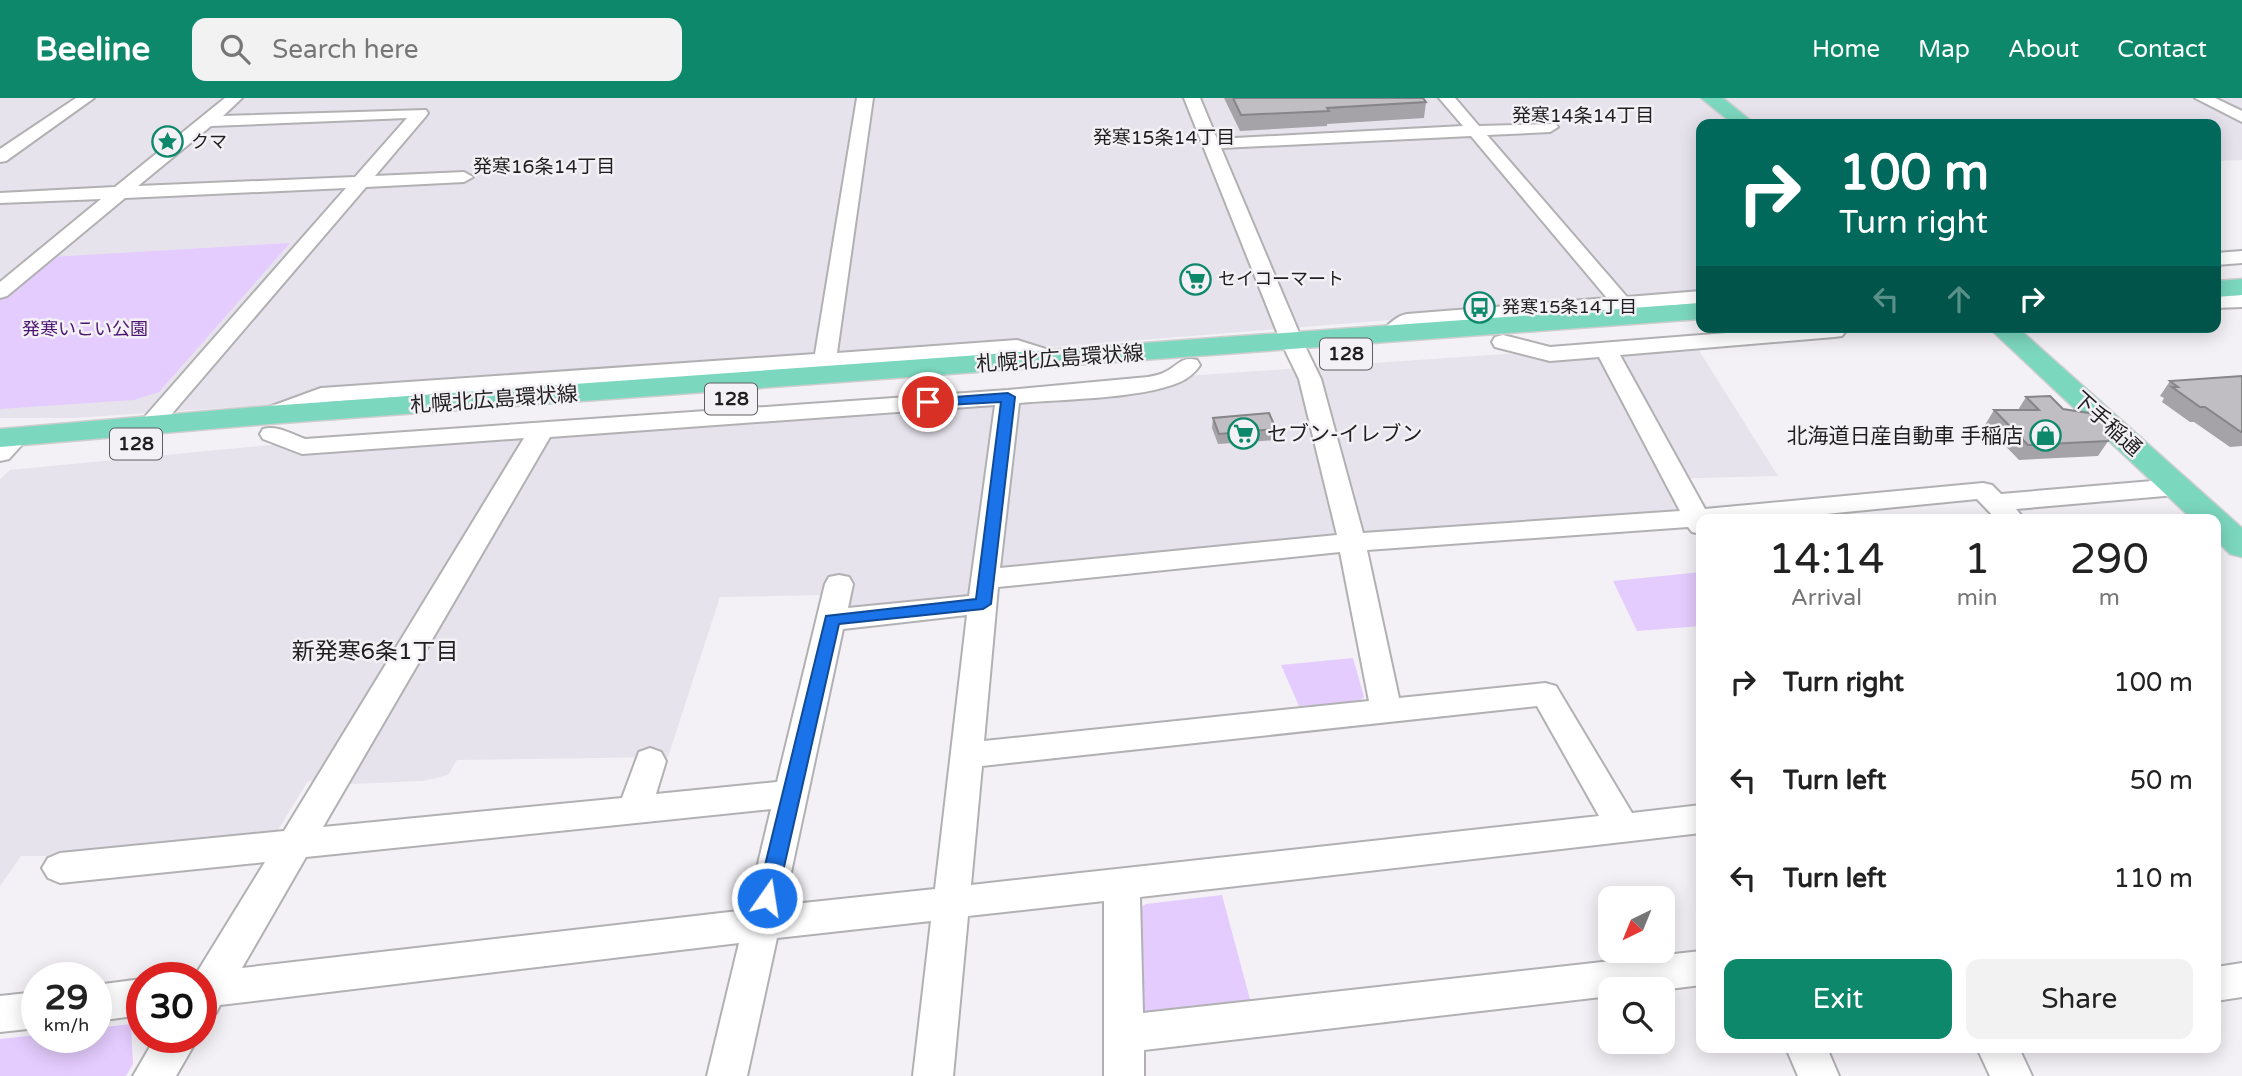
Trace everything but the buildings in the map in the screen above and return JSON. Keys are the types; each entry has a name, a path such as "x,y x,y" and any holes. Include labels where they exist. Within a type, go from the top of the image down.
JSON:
{"main road":[{"path":"1711,98 1738,119"},
{"path":"2221,274 2242,272"},
{"path":"2221,288 2242,286"},
{"name":"札幌北広島環状線","path":"6,443 1189,365 1390,335 1696,311"},
{"name":"札幌北広島環状線","path":"6,443 150,425 271,425 1057,360 1503,342 1696,327"},
{"name":"下手稲通","path":"2008,333 2206,514"},
{"name":"下手稲通","path":"2221,527 2242,546"}],"street":[{"path":"0,157 86,98"},
{"path":"0,292 234,98"},
{"path":"825,359 865,98"},
{"path":"1192,98 1310,379 1352,542 1386,711"},
{"path":"1447,98 1622,302"},
{"path":"2203,98 2242,117"},
{"path":"150,425 420,113 205,121"},
{"path":"1211,144 1550,127"},
{"path":"0,198 464,177"},
{"path":"2221,259 2242,257"},
{"path":"1390,335 1407,320 1696,297"},
{"path":"2221,302 2242,301"},
{"path":"1503,342 1550,354 1809,333"},
{"path":"1057,360 1017,347 321,395 271,425 302,447 1008,397 1149,384 1174,377 1189,365"},
{"path":"1606,349 1696,516"},
{"path":"933,1076 984,591 1008,397"},
{"path":"217,972 541,431"},
{"path":"1772,514 1983,491 2003,511 2176,487"},
{"path":"832,620 984,591 1352,542 1696,522"},
{"path":"727,1076 839,584"},
{"path":"968,755 1545,694 1623,828"},
{"path":"635,810 650,761"},
{"path":"60,868 792,794"},
{"path":"217,991 761,924 1696,821"},
{"path":"1122,886 1124,1076"},
{"path":"1124,1034 1696,969"},
{"path":"2221,983 2242,980"},
{"path":"0,1014 21,1012"},
{"path":"153,1076 168,1053"},
{"path":"1808,1053 1819,1076"},
{"path":"2000,1053 2012,1076"}],"shaded area":[{"path":"0,98 2242,98 2242,160 2221,161 2221,119 1696,119 1696,295 682,377 74,418 0,418"},
{"path":"1693,341 1778,476 1662,479 1677,509 1005,568 971,595 824,613 825,595 720,597 668,757 457,760 448,775 423,781 350,784 308,781 276,833 55,856 21,856 0,886 0,479 10,470 321,440 868,398"}],"green space":[{"name":"発寒いこい公園","path":"290,243 159,392 134,400 0,409 0,300 51,257"},
{"path":"1696,573 1696,626 1637,631 1613,581"},
{"path":"1353,658 1364,697 1358,702 1299,706 1281,665"},
{"path":"1222,895 1251,1003 1148,1022 1138,1011 1133,912 1146,904"},
{"path":"126,1025 126,1053 132,1053 133,1064 126,1076 0,1076 0,1039 21,1037 21,1053 112,1053 112,1026"}],"place":[{"name":"クマ","path":"168,142"},
{"name":"セイコーマート","path":"1195,279"},
{"name":"発寒15条14丁目","path":"1479,307"},
{"name":"セブン-イレブン","path":"1244,434"},
{"name":"北海道日産自動車 手稲店","path":"2046,436"}],"district":[{"name":"発寒14条14丁目","path":"1583,116"},
{"name":"発寒15条14丁目","path":"1164,138"},
{"name":"発寒16条14丁目","path":"544,167"},
{"name":"新発寒6条1丁目","path":"375,652"}],"route":[{"path":"767,898 832,620 983,604 1008,397 928,402"}]}
